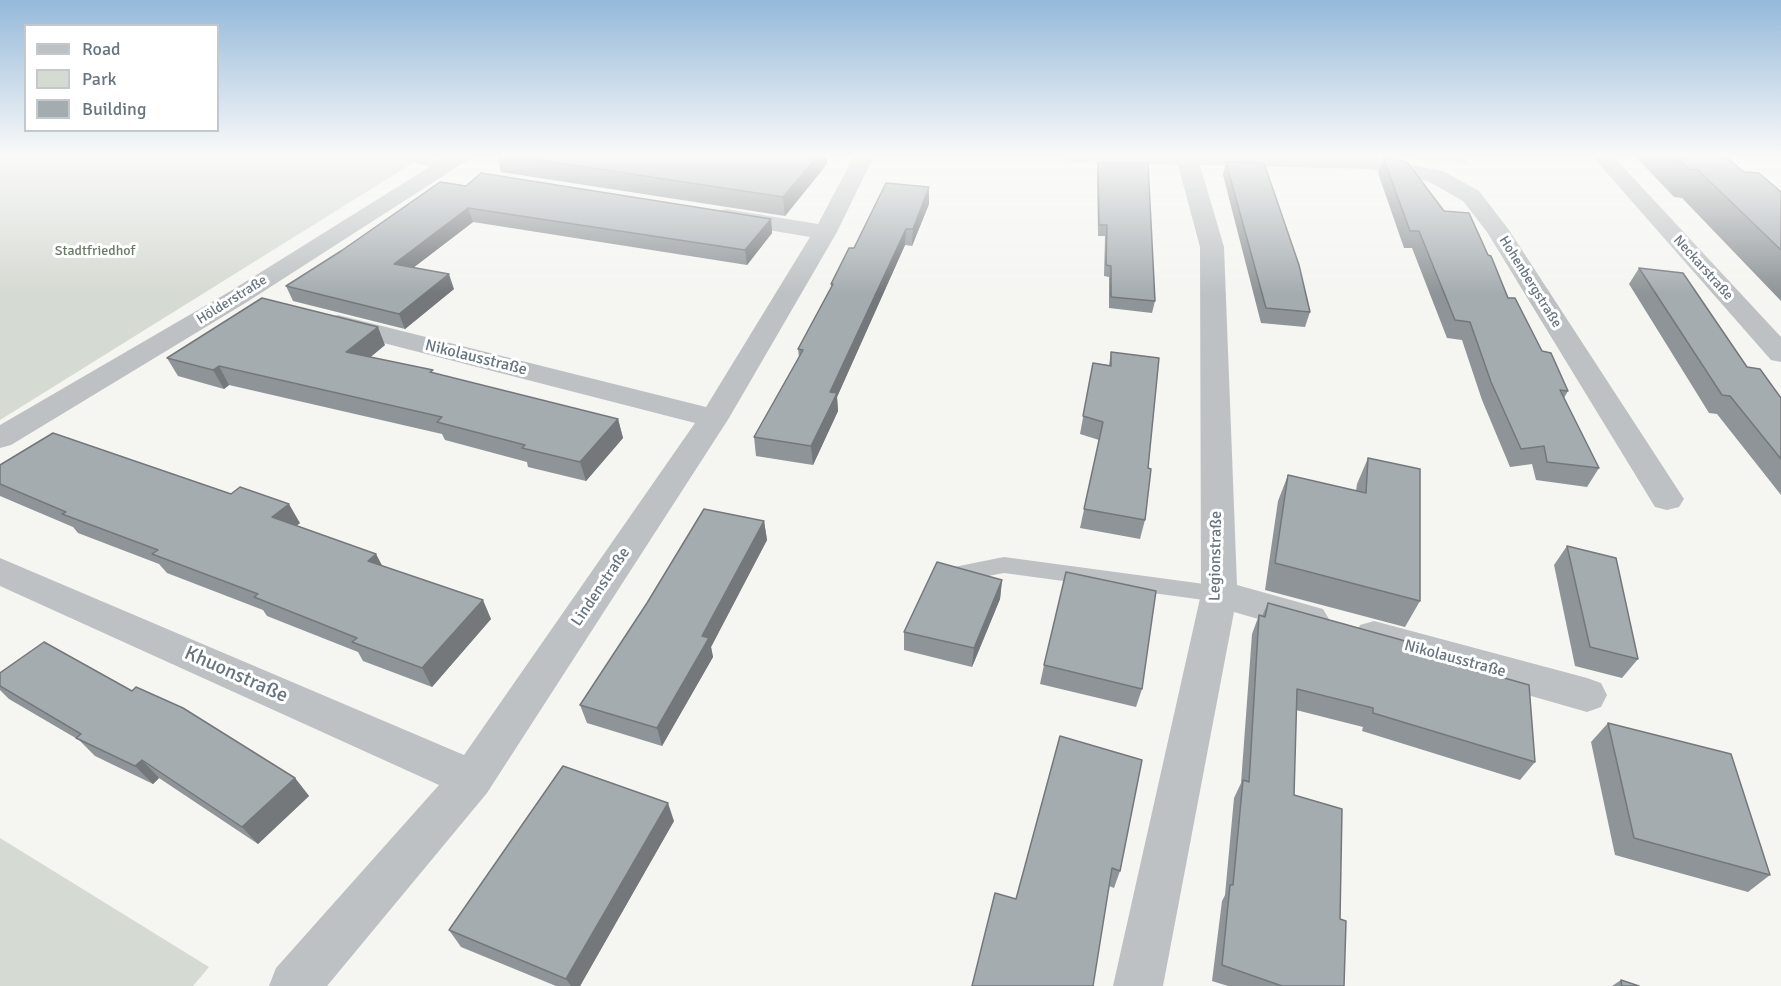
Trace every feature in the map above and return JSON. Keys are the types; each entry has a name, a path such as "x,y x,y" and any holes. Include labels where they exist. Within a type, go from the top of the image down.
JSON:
{"street":[{"name":"Hölderstraße","path":"0,438 394,202"},
{"name":"Lindenstraße","path":"294,986 472,779 714,418 825,232 840,202"},
{"name":"Legionstraße","path":"1138,986 1219,594 1212,247 1199,202"},
{"name":"Hohenbergstraße","path":"1476,202 1497,230 1667,499"},
{"name":"Neckarstraße","path":"1644,202 1781,354"},
{"path":"707,213 825,232"},
{"path":"237,297 272,306"},
{"name":"Nikolausstraße","path":"319,318 714,418"},
{"name":"Khuonstraße","path":"0,571 472,779"},
{"name":"Nikolausstraße","path":"1219,594 1587,695"}],"lane":[{"path":"962,573 1004,565 1219,594"}],"green space":[{"name":"Stadtfriedhof","path":"0,202 350,202 0,420"},
{"path":"0,838 209,967 193,986 0,986"}],"building":[{"path":"411,202 664,202 771,219 745,250 468,208 394,264 449,274 399,314 286,286"},
{"path":"877,202 923,202 913,229 906,229 830,392 837,393 811,446 754,437 803,350 798,349 833,284 831,284 849,248 854,248"},
{"path":"1099,202 1150,202 1155,301 1111,297 1111,266 1106,265 1107,225 1099,225"},
{"path":"1237,202 1277,202 1299,265 1310,312 1266,308"},
{"path":"1399,202 1437,202 1444,211 1469,213 1488,255 1491,256 1508,298 1515,298 1542,351 1551,353 1568,391 1560,390 1599,468 1547,462 1544,446 1521,449 1491,382 1470,322 1455,320 1419,231 1410,231"},
{"path":"1731,202 1781,202 1781,250"},
{"path":"1639,268 1683,273 1747,367 1760,369 1781,398 1781,459 1730,396 1722,395"},
{"path":"262,298 378,327 346,352 433,370 430,372 618,419 580,462 522,448 525,445 437,422 442,417 219,366 213,370 167,358"},
{"path":"1111,352 1159,358 1145,520 1084,509 1103,422 1083,416 1093,363 1111,366"},
{"path":"53,433 231,494 240,487 289,504 272,517 376,554 368,561 483,600 422,668 352,642 357,638 254,597 258,594 152,554 158,550 62,514 66,512 0,484 0,465"},
{"path":"1368,458 1420,469 1420,601 1275,563 1288,475 1366,493"},
{"path":"704,509 764,521 702,636 709,638 657,728 580,705 647,603"},
{"path":"1567,546 1616,558 1638,659 1590,647"},
{"path":"937,562 1002,580 974,648 904,632"},
{"path":"1066,572 1156,591 1142,689 1044,665"},
{"path":"1268,603 1416,644 1416,653 1529,685 1535,762 1373,713 1373,708 1297,689 1294,795 1342,809 1340,919 1346,921 1344,986 1282,986 1222,965 1230,885 1233,885 1243,780 1249,782 1259,615 1265,617"},
{"path":"44,642 132,691 136,687 183,708 295,778 242,827 142,760 135,766 76,738 81,734 0,686 0,673"},
{"path":"1608,723 1731,754 1770,875 1634,838"},
{"path":"1060,736 1142,760 1120,871 1112,868 1093,986 972,986 995,893 1016,899"},
{"path":"563,766 668,803 566,979 449,930"},
{"path":"1621,980 1639,986 1622,986"}]}
